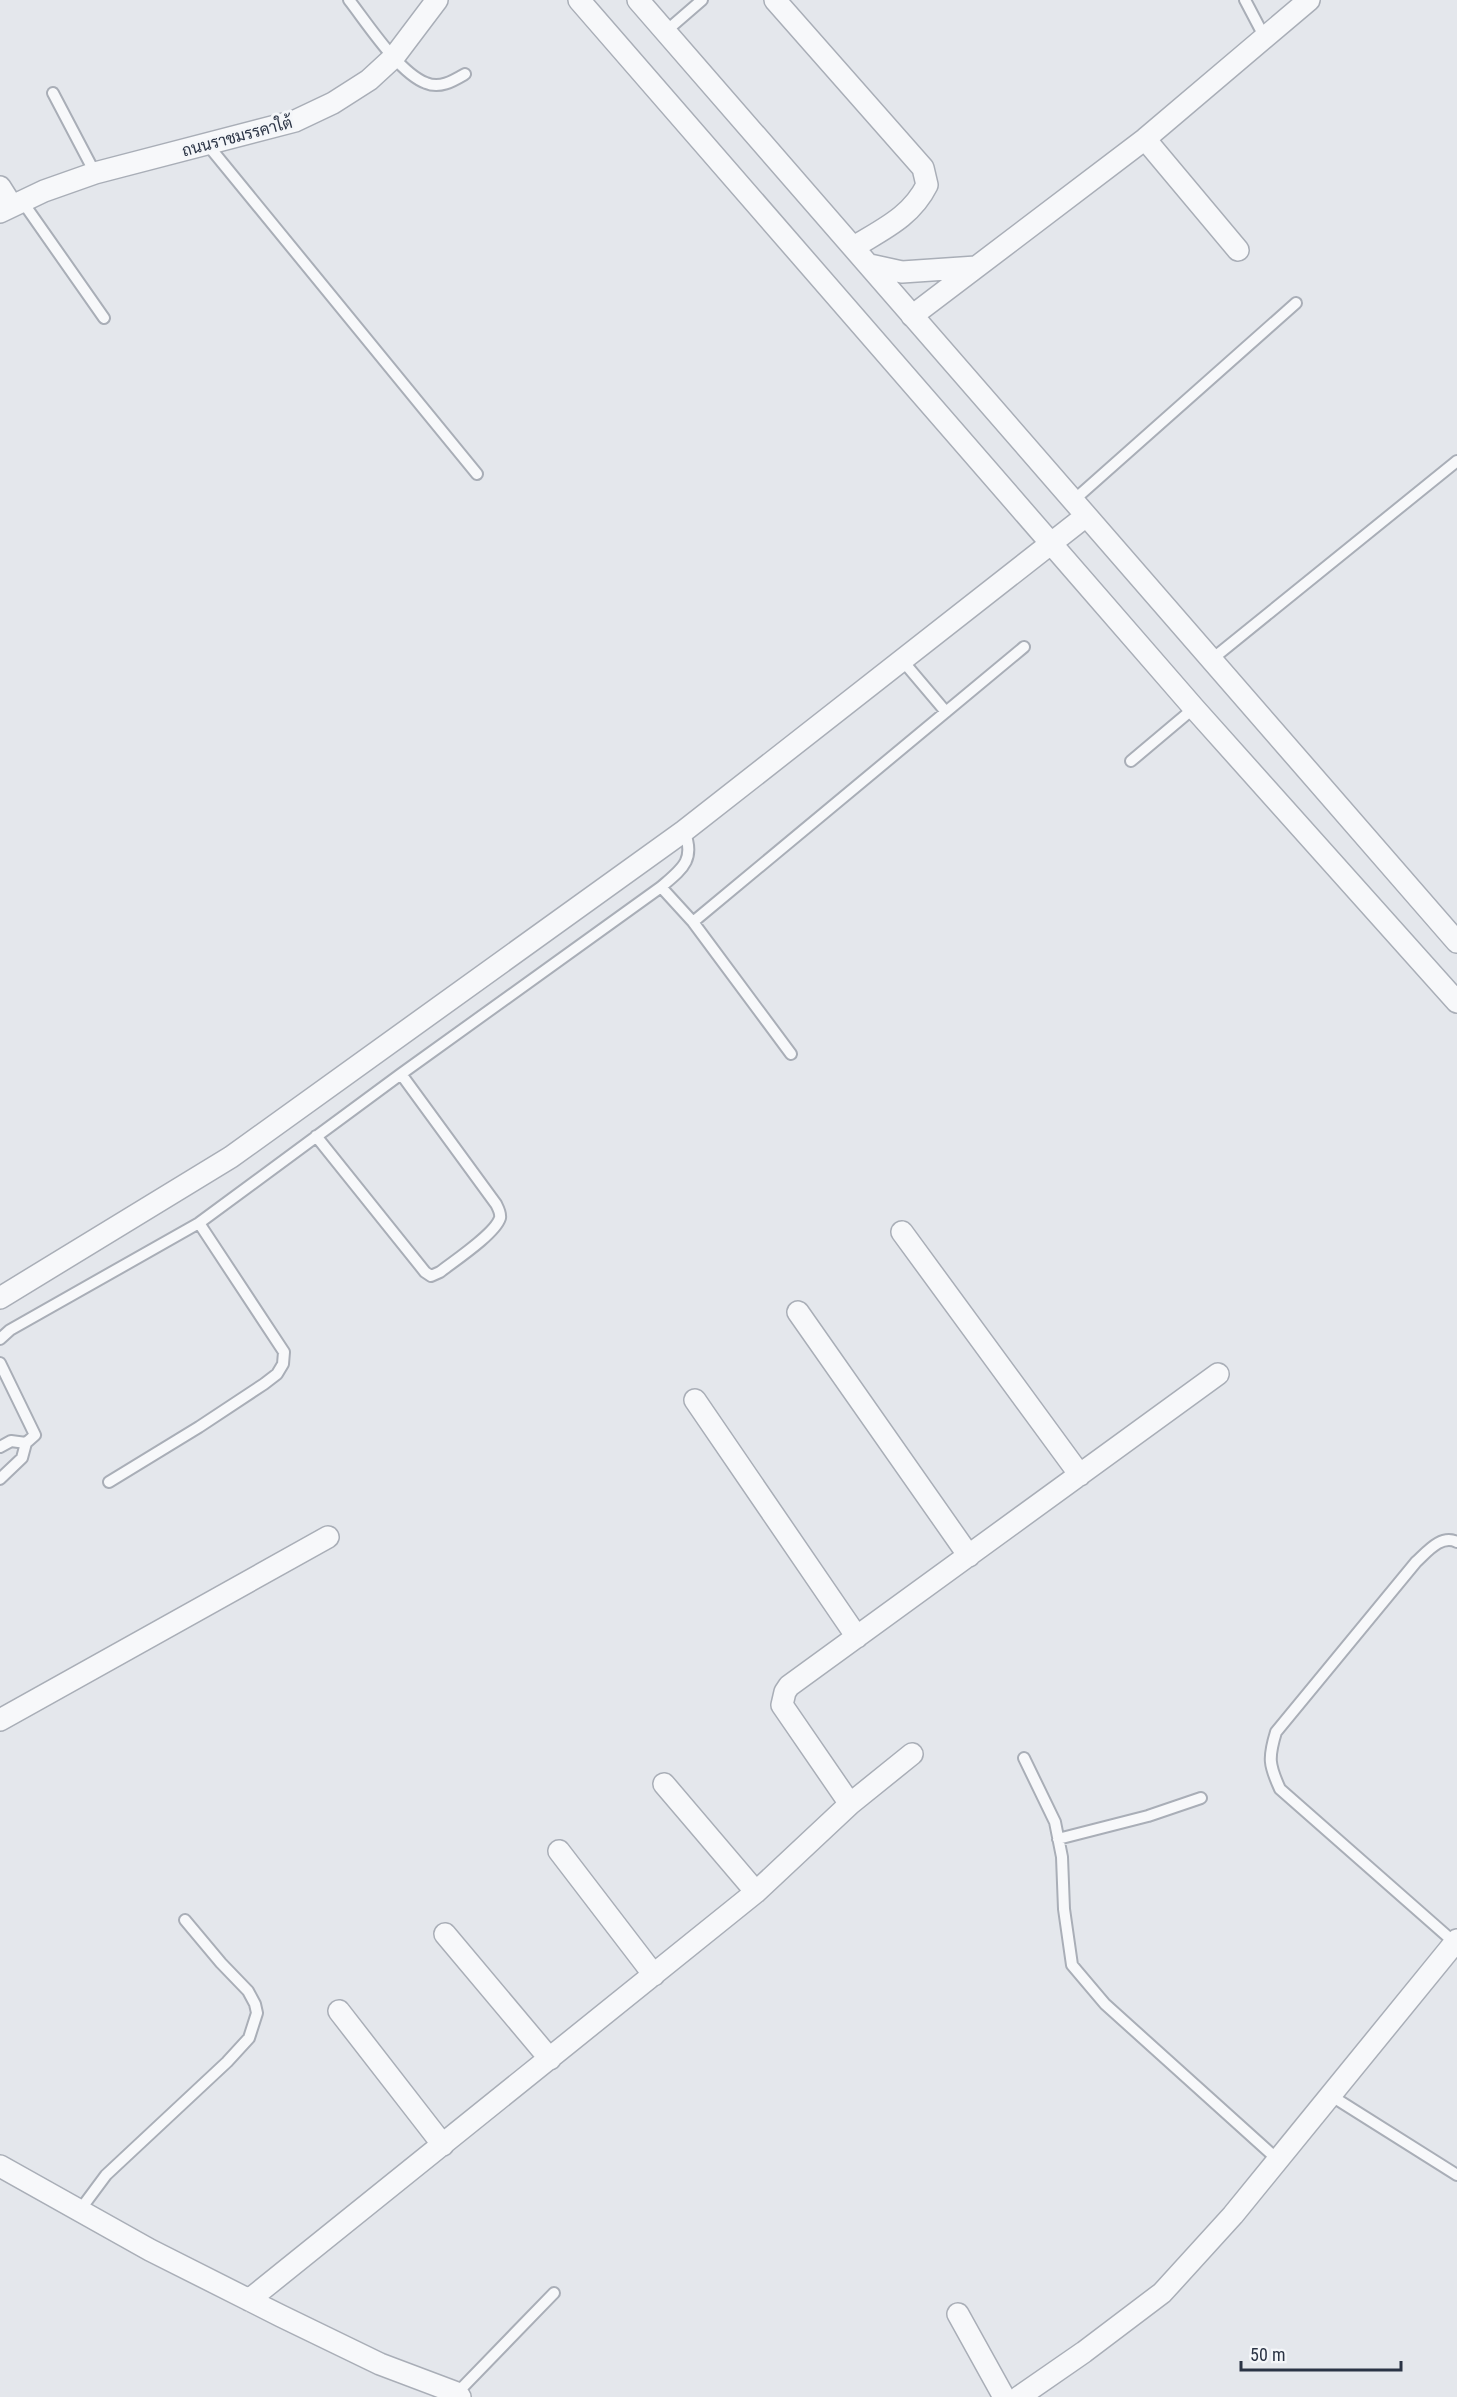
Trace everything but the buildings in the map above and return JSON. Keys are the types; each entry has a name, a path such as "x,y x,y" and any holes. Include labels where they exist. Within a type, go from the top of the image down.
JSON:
{"street":[{"name":"ถนนราชมรรคาใต้","path":"11,206 95,173 295,121 333,103 369,80 394,57 437,0"},
{"path":"579,0 1054,542 1194,708 1457,1002"},
{"path":"638,0 854,247 1078,514 1211,660 1457,942"},
{"path":"775,0 923,168 927,185 921,198 908,213 854,247"},
{"path":"912,316 1145,140 1309,0"},
{"path":"1145,140 1238,250"},
{"path":"0,187 11,206"},
{"path":"870,266 902,272 978,266"},
{"path":"0,1298 231,1157 684,831 1054,542 1078,514"},
{"path":"902,1232 1080,1475"},
{"path":"798,1312 969,1556"},
{"path":"849,1804 782,1705 789,1686 1218,1374"},
{"path":"695,1400 857,1637"},
{"path":"0,1720 328,1537"},
{"path":"249,2300 756,1892 849,1804 912,1754"},
{"path":"664,1784 756,1892"},
{"path":"560,1851 654,1975"},
{"path":"446,1934 550,2060"},
{"path":"1019,2397 1084,2352 1162,2293 1233,2215 1456,1941"},
{"path":"339,2011 443,2145"},
{"path":"0,2166 150,2250 249,2300 380,2364 458,2395"},
{"path":"958,2314 1004,2397"}],"lane":[{"path":"349,0 410,74 427,84 448,84 465,74"},
{"path":"666,32 702,0"},
{"path":"1245,0 1265,38"},
{"path":"53,93 95,173"},
{"path":"207,144 477,474"},
{"path":"11,206 104,318"},
{"path":"1078,514 1296,303"},
{"path":"1211,660 1457,461"},
{"path":"693,922 1024,647"},
{"path":"902,660 946,712"},
{"path":"1131,760 1194,708"},
{"path":"0,1339 10,1330 199,1223 661,887 681,870 688,858 690,846 684,831"},
{"path":"661,887 693,922 791,1054"},
{"path":"316,1137 425,1272 431,1276 440,1272 486,1236 500,1219 500,1214 496,1204 401,1074"},
{"path":"109,1482 264,1384 277,1374 284,1362 284,1352 199,1223"},
{"path":"0,1363 35,1435 26,1443 22,1458 0,1479"},
{"path":"0,1447 11,1441 26,1443"},
{"path":"1456,1941 1280,1789 1271,1770 1269,1755 1276,1732 1416,1562 1439,1542 1453,1540 1457,1542"},
{"path":"1024,1758 1055,1822 1062,1857 1067,1944 1072,1965 1106,2004 1277,2159"},
{"path":"1058,1839 1148,1816 1202,1798"},
{"path":"80,2210 106,2175 227,2062 249,2038 257,2013 248,1991 185,1920"},
{"path":"1330,2095 1457,2175"},
{"path":"458,2395 554,2293"}]}
